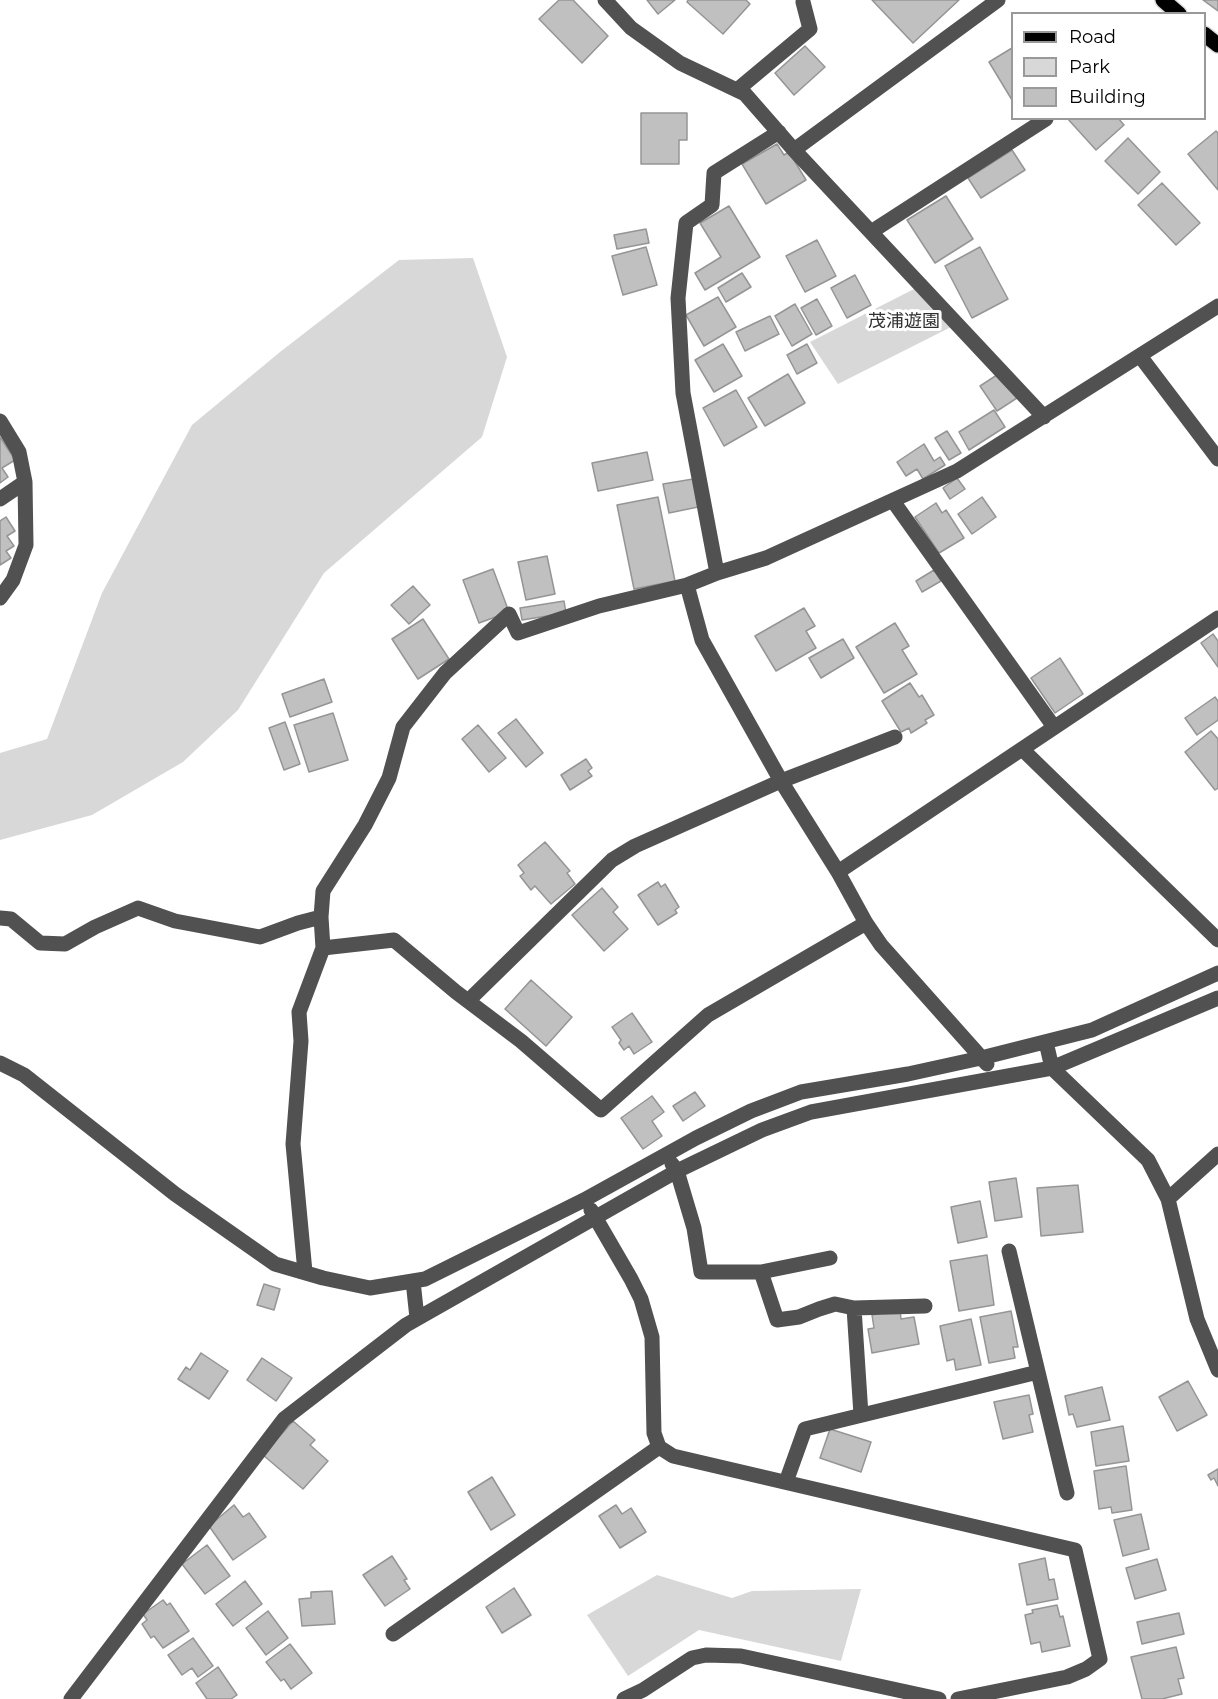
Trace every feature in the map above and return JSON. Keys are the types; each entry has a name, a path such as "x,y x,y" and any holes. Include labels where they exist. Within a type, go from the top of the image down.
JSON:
{"main road":[{"path":"1163,0 1177,12"},
{"path":"1206,36 1218,45"}],"street":[{"path":"605,0 631,28 680,63 745,94 794,150 1044,417"},
{"path":"794,150 998,0"},
{"path":"737,90 810,29 803,1"},
{"path":"871,232 1044,120"},
{"path":"717,573 683,393 678,298 686,223 712,205 714,172 779,132"},
{"path":"305,1272 293,1144 301,1041 300,1012 322,948 323,891 365,825 389,778 403,726 445,673 509,614 518,633 599,606 687,585 766,558 957,471 1218,306"},
{"path":"1140,356 1218,459"},
{"path":"0,421 19,452 26,482 26,545 13,580 0,598"},
{"path":"0,499 26,482"},
{"path":"893,501 1054,728"},
{"path":"687,585 702,640 781,781 838,872 866,922 881,945 998,1077"},
{"path":"838,872 1218,618"},
{"path":"468,1001 612,860 635,846 781,781 895,737"},
{"path":"1022,748 1218,940"},
{"path":"0,918 11,919 40,943 65,944 95,927 138,908 175,921 260,937 321,917"},
{"path":"322,948 394,940 520,1041 601,1110 708,1015 866,922"},
{"path":"0,1063 24,1075 175,1194 275,1264 370,1288 424,1279 584,1200 751,1111 801,1092 908,1074 1092,1030 1218,973"},
{"path":"71,1699 284,1419 417,1318 676,1172 753,1133 811,1112 1052,1068 1218,998"},
{"path":"1046,1042 1052,1068 1148,1160 1168,1199 1197,1319 1218,1370"},
{"path":"667,1154 676,1172 694,1228 701,1272 761,1272 830,1258"},
{"path":"1168,1199 1218,1154"},
{"path":"584,1200 641,1299 652,1338 654,1433 659,1447 673,1456 1075,1550 1100,1659 1086,1669 1067,1677 1006,1694 958,1699"},
{"path":"1010,1251 1067,1493"},
{"path":"761,1272 777,1320 799,1317 835,1304 854,1308 925,1305"},
{"path":"413,1281 417,1318"},
{"path":"854,1308 861,1415"},
{"path":"786,1482 805,1429 1038,1372"},
{"path":"393,1634 659,1447"},
{"path":"624,1699 646,1694 692,1659 706,1655 741,1656 939,1699"}],"green space":[{"path":"473,258 507,357 482,437 324,573 238,710 183,762 92,815 0,840 0,753 47,739 102,593 192,425 280,352 399,260"},
{"name":"茂浦遊園","path":"916,288 953,326 838,384 810,342"},
{"path":"657,1575 732,1598 752,1591 861,1589 841,1661 699,1630 628,1676 587,1615"}],"building":[{"path":"559,0 573,0 608,36 582,63 539,19"},
{"path":"647,0 675,0 658,14"},
{"path":"688,0 746,0 750,4 723,34 687,2"},
{"path":"872,0 959,0 913,43"},
{"path":"1203,0 1218,0 1218,11"},
{"path":"805,46 825,67 794,95 775,73"},
{"path":"1011,49 1011,98 989,62"},
{"path":"641,113 687,113 687,140 679,140 679,164 641,164"},
{"path":"1069,120 1120,120 1124,125 1096,150"},
{"path":"1216,131 1218,133 1218,190 1188,154"},
{"path":"1128,138 1160,172 1138,194 1105,161"},
{"path":"777,144 784,155 789,152 806,180 766,204 742,164"},
{"path":"1012,150 1025,170 981,198 968,178"},
{"path":"1162,183 1200,223 1176,245 1138,205"},
{"path":"946,196 973,239 935,263 907,220"},
{"path":"729,206 760,257 705,290 695,273 721,257 700,223"},
{"path":"646,229 649,243 617,249 614,235"},
{"path":"817,240 836,276 805,292 786,256"},
{"path":"646,247 657,285 623,295 612,256"},
{"path":"980,247 1008,299 972,318 945,266"},
{"path":"742,273 751,287 726,302 718,288"},
{"path":"855,275 871,305 847,318 831,288"},
{"path":"718,297 736,327 704,346 686,315"},
{"path":"817,299 832,326 816,335 801,308"},
{"path":"795,304 812,334 792,346 775,316"},
{"path":"770,316 779,334 745,351 736,332"},
{"path":"723,344 742,376 714,392 695,360"},
{"path":"807,344 817,363 797,374 787,355"},
{"path":"1000,373 1017,398 997,411 980,386"},
{"path":"788,374 805,403 765,426 748,398"},
{"path":"736,390 757,427 724,446 703,408"},
{"path":"994,410 1005,427 969,450 959,432"},
{"path":"947,431 961,453 949,460 935,438"},
{"path":"0,437 15,460 2,468 8,477 0,483"},
{"path":"924,444 934,461 940,457 945,465 923,479 917,469 906,476 897,462"},
{"path":"647,452 653,480 598,491 592,463"},
{"path":"957,478 965,489 950,499 943,488"},
{"path":"693,479 698,507 669,513 663,484"},
{"path":"658,497 675,581 634,589 617,505"},
{"path":"982,497 996,517 972,534 958,514"},
{"path":"936,503 942,513 946,510 964,538 939,553 915,517"},
{"path":"6,517 15,531 7,536 14,546 6,551 11,558 0,565 0,521"},
{"path":"547,556 555,594 526,600 518,562"},
{"path":"493,569 509,612 479,623 463,580"},
{"path":"934,570 941,581 922,592 916,581"},
{"path":"413,586 430,605 409,624 391,605"},
{"path":"564,601 566,613 522,620 520,608"},
{"path":"804,608 815,626 806,631 816,648 776,671 755,636"},
{"path":"423,619 449,659 418,679 392,639"},
{"path":"895,623 909,646 902,650 917,674 884,693 856,647"},
{"path":"1213,634 1218,641 1218,667 1201,643"},
{"path":"843,639 854,658 821,678 809,658"},
{"path":"1060,658 1083,694 1055,713 1031,678"},
{"path":"324,679 332,702 290,717 282,694"},
{"path":"910,683 919,697 922,695 934,715 925,720 927,723 911,733 909,728 901,732 882,701"},
{"path":"1215,697 1218,701 1218,720 1197,735 1185,718"},
{"path":"333,713 348,760 309,772 294,725"},
{"path":"516,719 543,753 526,767 498,733"},
{"path":"285,722 300,764 284,770 269,728"},
{"path":"478,725 506,758 489,772 462,739"},
{"path":"1211,731 1218,739 1218,788 1215,790 1185,752"},
{"path":"586,759 592,768 588,771 592,776 570,790 561,775"},
{"path":"545,842 570,871 567,873 575,884 551,904 535,886 531,890 520,876 524,873 518,865"},
{"path":"658,882 661,887 665,884 679,907 675,910 677,913 658,925 638,895"},
{"path":"602,888 618,907 613,912 628,929 604,951 572,915"},
{"path":"531,980 572,1017 546,1046 505,1009"},
{"path":"632,1013 652,1042 634,1054 629,1046 624,1050 619,1043 621,1040 612,1027"},
{"path":"695,1092 705,1106 683,1121 673,1106"},
{"path":"652,1096 664,1112 652,1121 662,1136 643,1149 621,1118"},
{"path":"1016,1178 1022,1217 995,1221 989,1182"},
{"path":"1078,1185 1083,1232 1041,1236 1037,1188"},
{"path":"980,1201 987,1237 958,1243 951,1207"},
{"path":"987,1255 994,1305 959,1311 950,1261"},
{"path":"264,1284 280,1289 274,1310 257,1305"},
{"path":"900,1310 901,1319 914,1317 919,1344 872,1353 868,1329 874,1328 872,1315"},
{"path":"1011,1311 1018,1347 1013,1347 1015,1358 989,1363 980,1317"},
{"path":"971,1319 981,1365 956,1370 954,1359 947,1361 940,1326"},
{"path":"201,1353 228,1371 209,1399 178,1379 186,1367 190,1370"},
{"path":"262,1358 292,1378 276,1401 247,1380"},
{"path":"1188,1381 1207,1415 1177,1431 1159,1397"},
{"path":"1102,1387 1110,1420 1077,1427 1073,1414 1069,1415 1065,1396"},
{"path":"1029,1395 1033,1414 1029,1415 1033,1432 1003,1439 994,1402"},
{"path":"293,1421 315,1440 310,1445 328,1461 303,1489 263,1455"},
{"path":"1123,1426 1129,1461 1096,1466 1091,1432"},
{"path":"830,1429 871,1442 861,1472 820,1458"},
{"path":"1126,1466 1132,1510 1112,1513 1111,1507 1099,1509 1094,1471"},
{"path":"1218,1469 1218,1486 1214,1478 1211,1480 1208,1475"},
{"path":"492,1477 515,1515 491,1530 468,1492"},
{"path":"234,1505 243,1517 249,1513 266,1537 233,1560 209,1526"},
{"path":"616,1505 622,1514 631,1508 646,1532 620,1548 599,1516"},
{"path":"1141,1514 1149,1549 1123,1556 1114,1520"},
{"path":"207,1545 230,1576 205,1594 182,1564"},
{"path":"392,1556 407,1579 404,1580 410,1589 385,1606 363,1575"},
{"path":"1045,1558 1049,1580 1054,1579 1058,1599 1027,1605 1019,1564"},
{"path":"1157,1559 1166,1590 1135,1599 1126,1568"},
{"path":"245,1581 262,1604 233,1626 216,1604"},
{"path":"514,1588 531,1615 502,1633 486,1607"},
{"path":"332,1591 335,1624 302,1626 299,1599 311,1598 311,1592"},
{"path":"163,1600 167,1605 170,1603 189,1631 163,1648 154,1636 151,1638 142,1624 147,1620 143,1614"},
{"path":"1057,1605 1060,1617 1063,1616 1070,1646 1042,1652 1040,1642 1031,1644 1025,1615 1033,1613 1032,1610"},
{"path":"268,1611 288,1638 266,1655 246,1628"},
{"path":"1179,1613 1184,1634 1142,1644 1137,1622"},
{"path":"193,1638 213,1666 198,1677 192,1668 182,1675 168,1655"},
{"path":"290,1644 312,1673 291,1689 284,1679 281,1681 266,1662"},
{"path":"1176,1647 1184,1678 1178,1679 1182,1694 1162,1699 1142,1699 1131,1657"},
{"path":"218,1667 237,1695 231,1699 207,1699 196,1683"}]}
